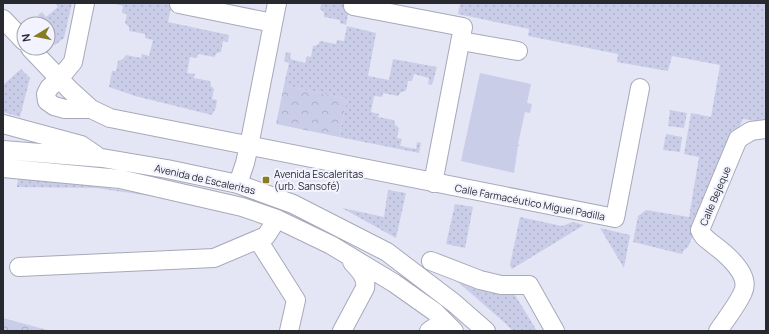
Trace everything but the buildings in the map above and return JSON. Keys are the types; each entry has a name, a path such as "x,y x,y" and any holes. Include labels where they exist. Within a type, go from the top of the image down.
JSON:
{"street":[{"path":"85,3 73,62 59,79 49,88 46,94 47,101 50,104 65,109 91,109"},
{"path":"238,184 249,146 277,3"},
{"path":"179,4 273,23"},
{"path":"353,6 463,28 433,183"},
{"path":"3,19 16,33"},
{"path":"461,40 518,51"},
{"name":"Calle Farmacéutico Miguel Padilla","path":"37,56 59,79 91,109 110,118 615,218 640,88"},
{"path":"3,124 81,145 102,158"},
{"name":"Calle Bejeque","path":"718,331 744,291 743,278 738,268 728,255 704,237 700,230 738,139 751,131 766,129"},
{"name":"Avenida de Escaleritas","path":"3,150 102,158 168,169 238,184 293,204 387,252 454,303 486,331"},
{"name":"Avenida de Escaleritas","path":"3,168 120,179 242,207 277,219 331,245 394,283 435,312 454,331"},
{"path":"19,266 214,258 266,236 277,219"},
{"path":"258,240 296,300 289,331"},
{"path":"342,331 366,284 363,276 347,255"},
{"path":"430,261 480,280 501,285 529,285 555,331"},
{"path":"429,331 436,327 445,331"}],"green space":[{"path":"55,3 72,3 64,38 56,44 56,16 47,16 58,7"},
{"path":"111,3 172,3 168,22 229,35 228,42 223,41 221,52 217,53 214,57 198,54 197,58 190,57 187,73 195,74 194,78 210,81 211,86 214,89 212,99 217,100 216,107 212,115 135,96 109,87 112,71 116,71 118,61 123,59 126,55 141,58 142,54 149,56 153,40 145,38 145,34 129,31 129,27 125,23 127,14 122,13 123,6"},
{"path":"321,3 350,3 346,25 340,23 340,20 324,17 324,12 320,9"},
{"path":"457,3 766,3 766,123 743,119 688,247 682,254 633,242 638,216 646,210 689,217 699,157 684,154 691,113 711,117 720,65 672,56 668,71 617,62 618,54 528,36 529,29 458,14 460,4"},
{"path":"42,12 45,16 38,15"},
{"path":"347,26 376,33 368,76 389,80 393,59 437,67 432,85 428,84 429,78 414,74 412,81 408,81 406,91 401,92 398,96 383,93 382,97 374,96 371,112 379,114 378,117 394,120 395,125 399,128 397,138 402,139 400,146 416,149 417,142 421,143 419,153 339,137 347,99 284,85 289,63 284,61 286,52 291,53 290,59 305,63 307,56 311,57 313,46 318,45 320,41 336,44 337,40 344,41"},
{"path":"21,69 30,78 20,117 3,112 3,85"},
{"path":"480,73 531,84 527,103 532,104 530,113 525,112 518,144 520,146 518,146 514,173 461,161"},
{"path":"284,85 347,99 339,137 276,124"},
{"path":"670,110 687,113 684,128 668,126"},
{"path":"666,134 682,137 680,152 663,150"},
{"path":"18,178 95,186 165,198 96,188 17,187"},
{"path":"388,190 406,193 396,238 342,208 384,217"},
{"path":"455,204 473,207 465,248 446,244"},
{"path":"520,217 562,226 573,222 584,225 512,269 510,265"},
{"path":"600,228 630,235 624,268"},
{"path":"451,276 490,293 515,295 537,331 513,331"},
{"path":"3,318 51,331 3,331"}],"place":[{"name":"Avenida Escaleritas (urb. Sansofé)","path":"266,180"}]}
